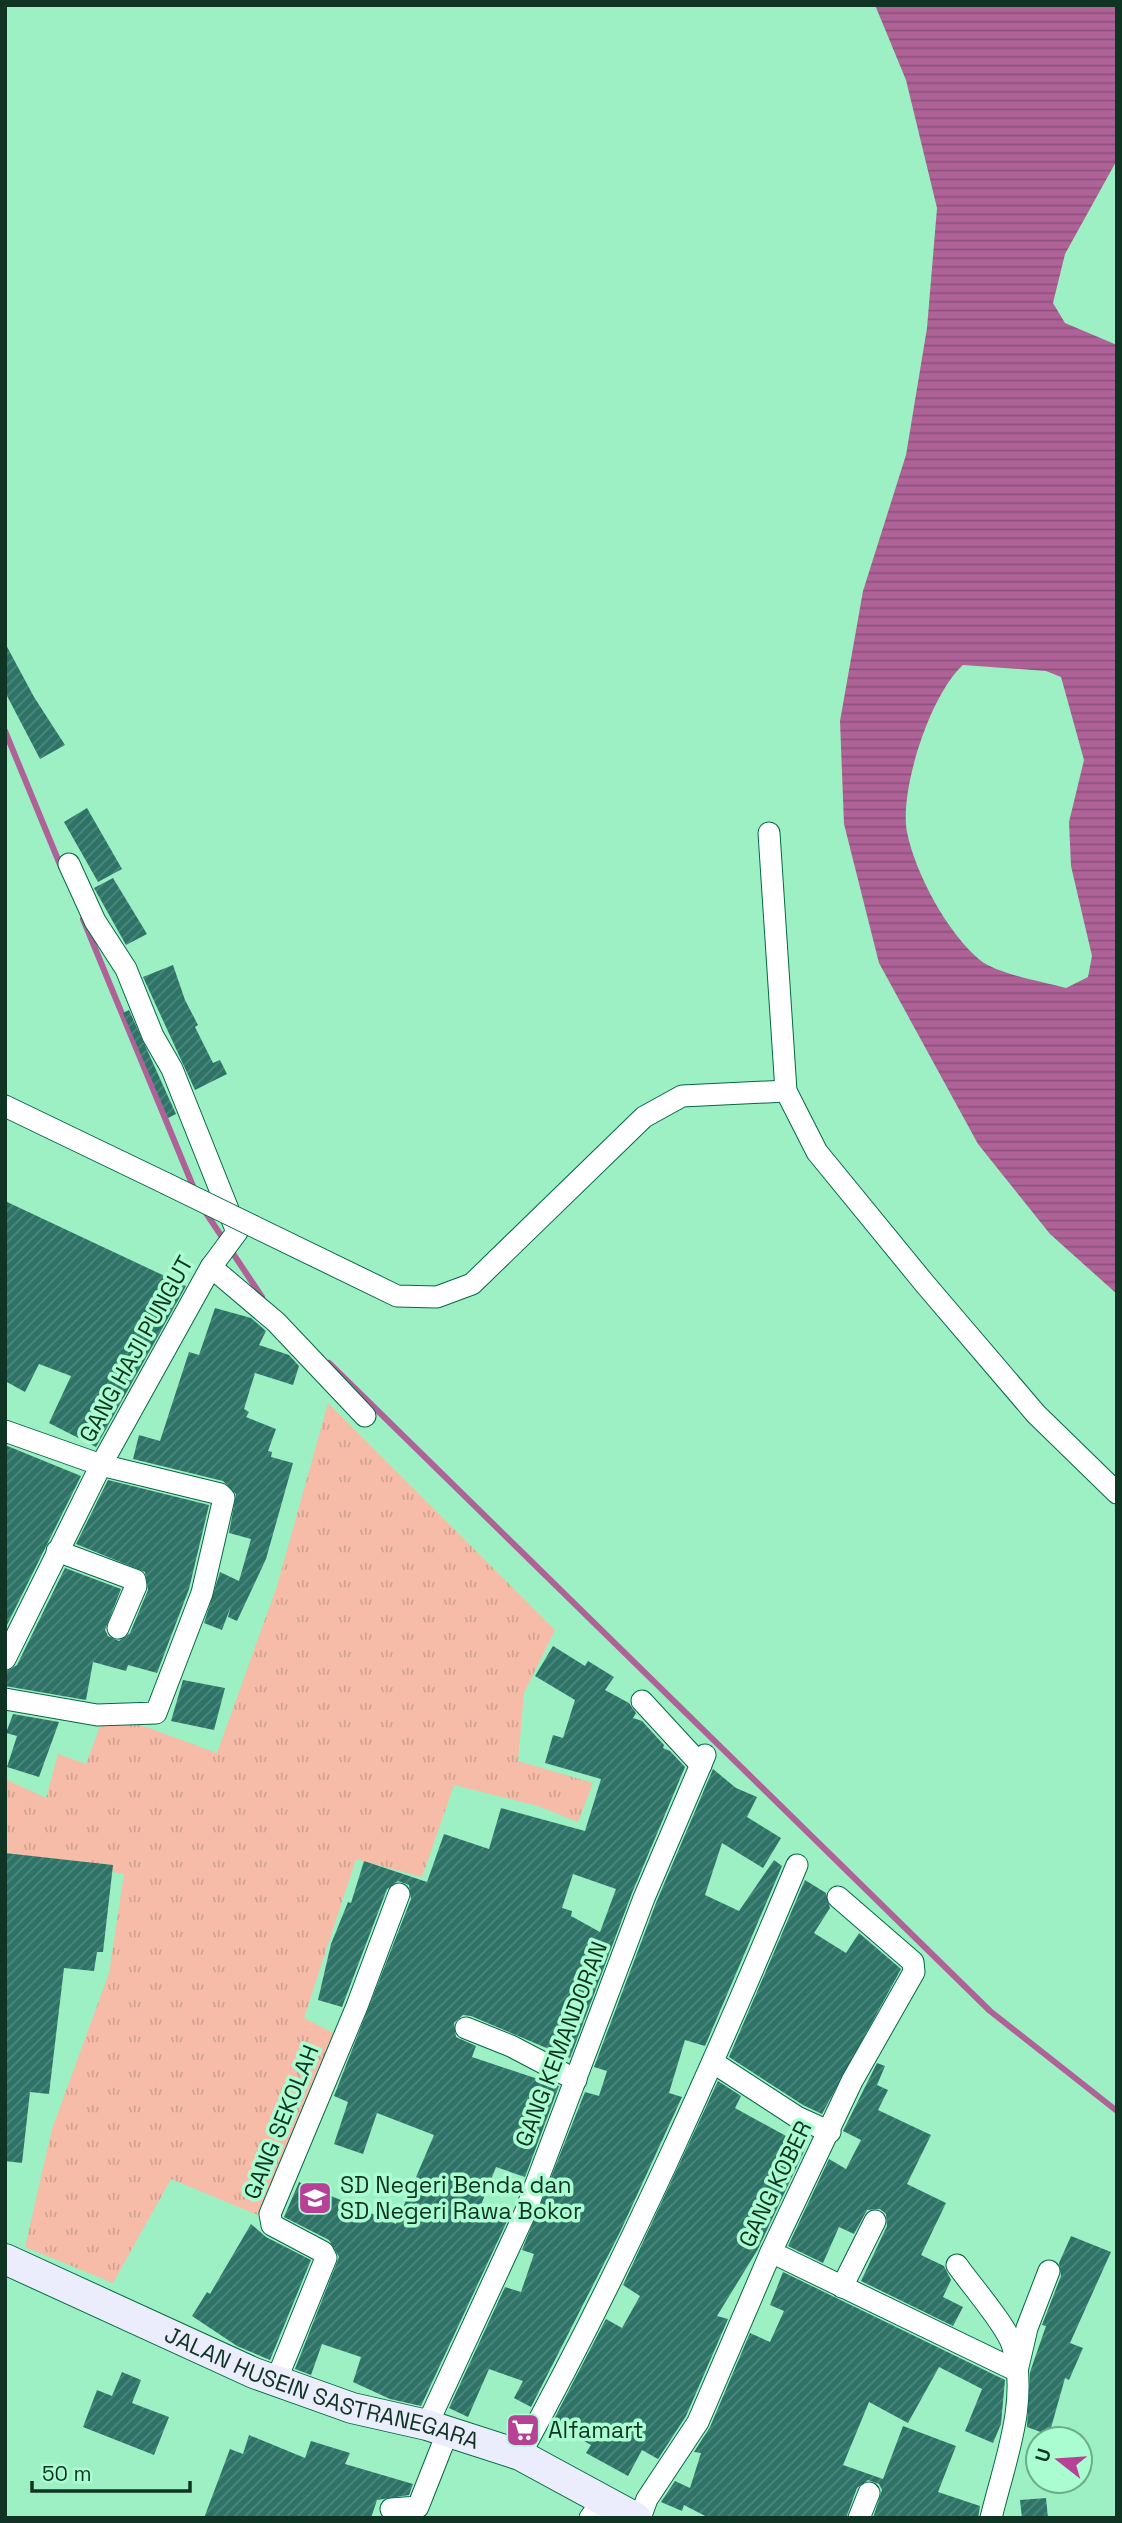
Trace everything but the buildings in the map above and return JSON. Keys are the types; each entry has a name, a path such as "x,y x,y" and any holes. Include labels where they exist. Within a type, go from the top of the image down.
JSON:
{"main road":[{"name":"JALAN HUSEIN SASTRANEGARA","path":"5,2259 276,2381 352,2408 438,2428 520,2455 596,2509 638,2518"}],"street":[{"path":"769,833 786,1091 817,1152 1036,1414 1117,1493"},
{"name":"GANG HAJI PUNGUT","path":"5,1660 102,1465 214,1262 234,1237 238,1227 189,1118 172,1069 153,1036 126,969 94,922 69,864"},
{"path":"5,1106 397,1296 437,1297 472,1284 644,1117 682,1096 786,1091"},
{"path":"214,1262 276,1322 365,1416"},
{"name":"GANG HAJI PUNGUT","path":"5,1431 102,1465 220,1494 225,1500 202,1593 156,1713 97,1715 5,1699"},
{"path":"57,1551 135,1580 136,1586 118,1628"},
{"name":"GANG KEMANDORAN","path":"391,2510 418,2507 438,2428 525,2213 645,1898 703,1760 642,1701"},
{"path":"520,2455 565,2373 689,2120 797,1865"},
{"name":"GANG SEKOLAH","path":"276,2381 326,2258 323,2252 272,2225 270,2214 357,2006 399,1894"},
{"name":"GANG KOBER","path":"638,2518 698,2421 771,2252 852,2081 914,1972 913,1962 838,1897"},
{"path":"466,2028 511,2046 576,2081"},
{"path":"714,2063 797,2117 830,2132"},
{"path":"842,2287 875,2221"},
{"path":"771,2252 1017,2371"},
{"path":"957,2265 1011,2342 1017,2371 1017,2414 991,2518"},
{"path":"1017,2371 1027,2328 1049,2271"},
{"path":"859,2518 869,2493"}],"green space":[{"path":"328,1403 555,1630 524,1693 518,1761 593,1783 578,1822 538,1806 454,1785 422,1877 356,1859 304,2018 341,2037 258,2215 171,2179 113,2283 25,2247 52,2129 109,1973 124,1874 5,1852 5,1779 46,1798 58,1754 86,1764 105,1712 217,1753 277,1586"}],"shaded area":[{"path":"875,5 1117,5 1117,160 1065,254 1053,303 1065,323 1117,345 1117,1294 1050,1234 978,1144 879,963 844,824 840,721 863,591 906,455 927,328 937,208 906,80","holes":["963,665 1046,671 1061,677 1084,760 1069,822 1071,866 1092,956 1088,977 1066,988 998,969 980,960 968,949 934,902 917,866 907,832 908,792 920,743 929,719 951,678"]}],"waterway":[{"path":"5,731 61,867"},
{"path":"83,919 195,1191"},
{"path":"202,1207 262,1297"},
{"path":"329,1363 990,2011 1117,2111"}],"place":[{"name":"SD Negeri Benda dan SD Negeri Rawa Bokor","path":"315,2198"},
{"name":"Alfamart","path":"523,2430"}]}
